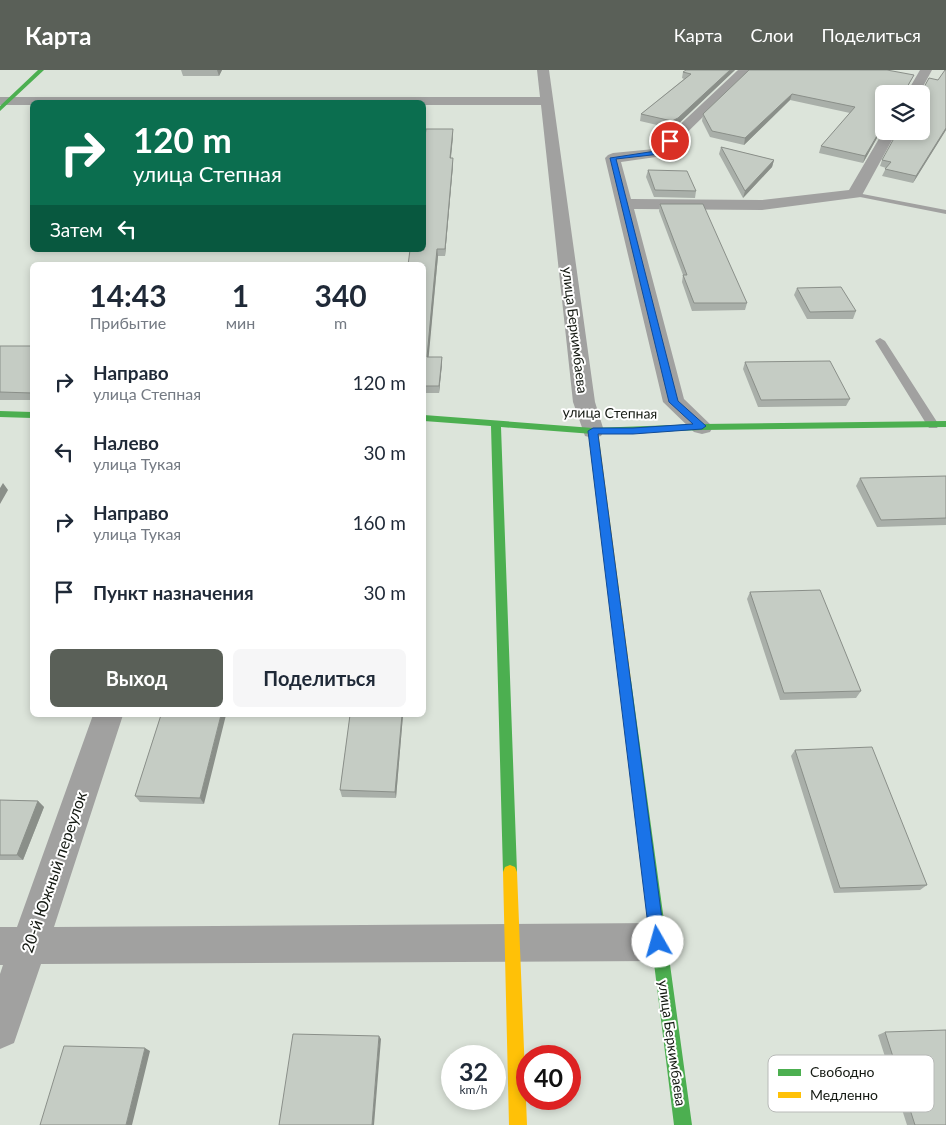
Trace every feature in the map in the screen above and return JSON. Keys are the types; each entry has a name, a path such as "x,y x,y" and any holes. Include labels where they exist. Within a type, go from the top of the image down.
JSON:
{"street":[{"path":"3,104 41,70"},
{"name":"улица Беркимбаева","path":"543,70 584,402 593,431 683,1125"},
{"path":"702,426 674,402 613,158 658,153 745,70"},
{"path":"917,85 926,70"},
{"path":"426,102 546,101"},
{"path":"3,104 30,104"},
{"path":"624,204 762,205 855,194 885,140"},
{"path":"0,414 30,414"},
{"name":"улица Степная","path":"426,418 593,431 633,431 702,426 946,424"},
{"path":"496,423 518,1125"},
{"name":"20-й Южный переулок","path":"0,1029 14,945 107,717"},
{"path":"14,945 658,942"}],"lane":[{"path":"855,194 946,212"},
{"path":"880,342 933,424"}],"building":[{"path":"686,70 730,70 678,118 672,121 641,114 691,74 683,72"},
{"path":"749,70 887,70 914,75 908,85 875,85 875,139 865,156 821,146 855,107 792,94 745,138 712,131 703,114"},
{"path":"946,70 946,128 916,176 885,169 891,162 882,160 893,140 930,140 930,85 925,85 929,78 938,80"},
{"path":"426,129 453,129 450,158 453,158 445,249 437,249 427,357 442,357 439,386 426,386 426,262 408,262 410,252 426,252"},
{"path":"721,147 774,160 745,191"},
{"path":"648,170 687,171 696,191 655,190"},
{"path":"660,204 703,204 747,303 694,303 683,275 687,275"},
{"path":"841,287 856,311 810,312 797,288"},
{"path":"0,346 30,346 30,393 0,392"},
{"path":"830,361 850,399 761,400 745,362"},
{"path":"946,476 946,518 881,520 860,478"},
{"path":"820,590 861,691 784,693 750,592"},
{"path":"160,717 220,717 200,798 135,796"},
{"path":"350,717 402,717 395,792 340,790"},
{"path":"872,747 927,885 840,888 795,750"},
{"path":"0,800 38,801 17,855 0,855"},
{"path":"946,1030 946,1125 915,1125 911,1112 934,1112 934,1055 892,1055 885,1032"},
{"path":"293,1034 379,1036 372,1125 279,1125"},
{"path":"64,1046 145,1048 126,1125 40,1125"}],"traffic: fast":[{"path":"0,109 41,70"},
{"path":"0,414 30,415"},
{"path":"426,418 593,431 702,427 946,424"},
{"path":"496,423 510,872"},
{"path":"625,680 683,1125"}],"traffic: slow":[{"path":"593,431 625,680"},
{"path":"510,872 518,1125"}],"route":[{"path":"658,942 593,431 633,431 702,426 674,402 613,158 658,153 670,141"}]}
